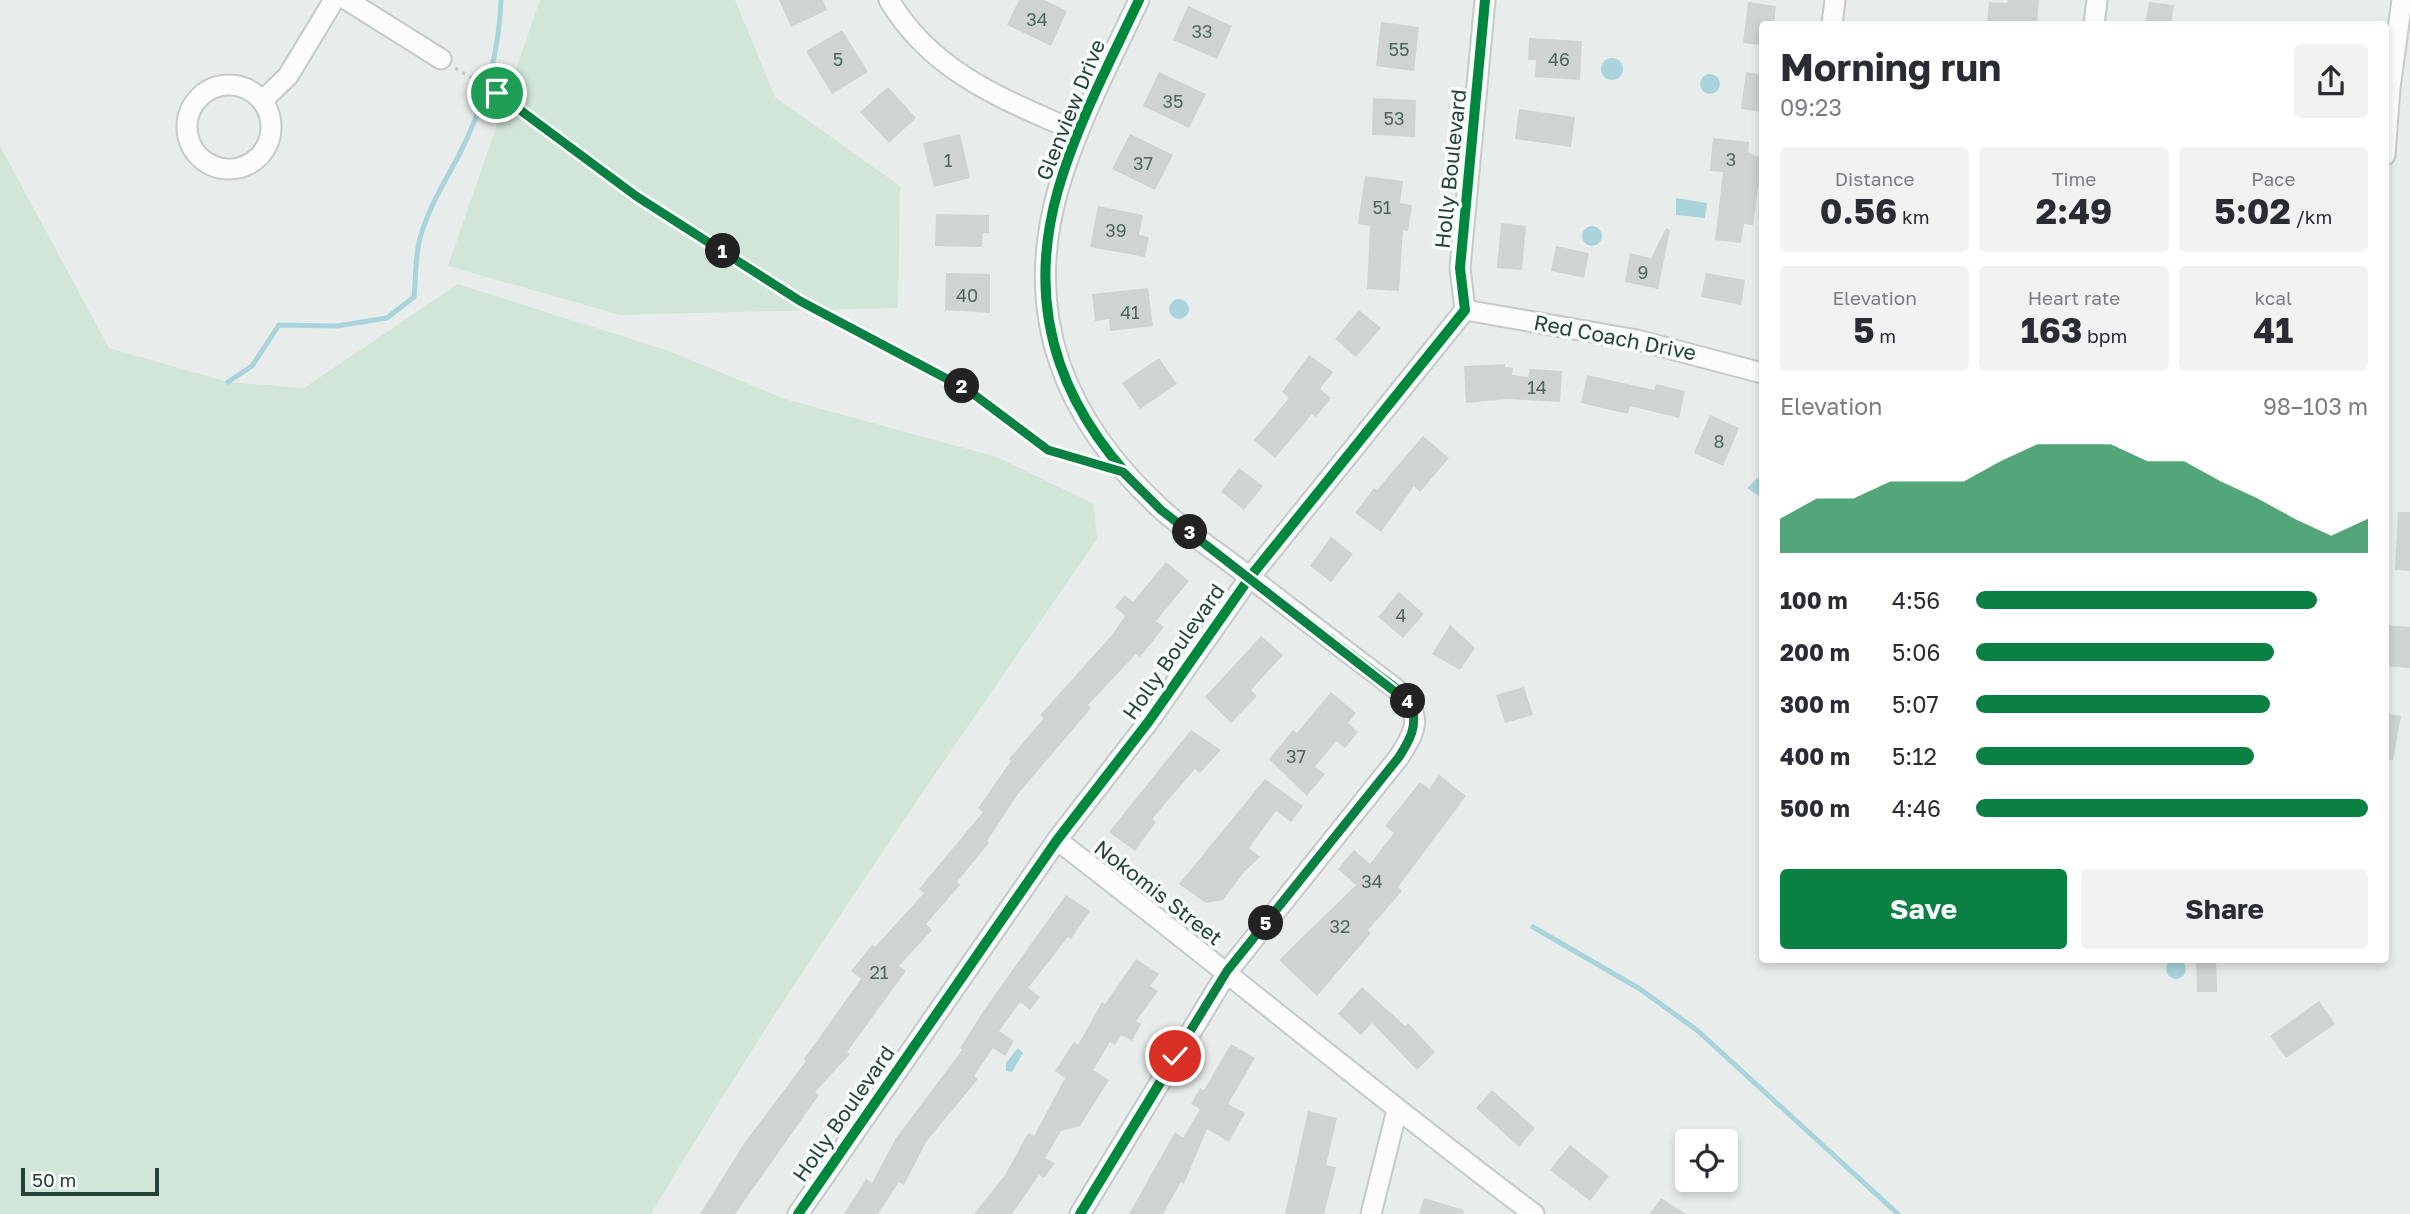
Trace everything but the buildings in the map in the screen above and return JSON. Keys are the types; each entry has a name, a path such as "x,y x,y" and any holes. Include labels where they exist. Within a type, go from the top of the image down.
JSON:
{"street":[{"path":"262,101 288,76 334,0"},
{"path":"347,0 441,59"},
{"path":"889,0 916,37 945,65 981,90 1078,132"},
{"name":"Glenview Drive","path":"1139,0 1078,132 1058,191 1045,265 1046,306 1070,395 1123,472 1161,510 1395,688 1412,705 1416,722 1411,738 1399,757 1227,971"},
{"name":"Holly Boulevard","path":"798,1214 1057,840 1149,721 1250,578 1465,310 1461,268 1485,0"},
{"path":"1832,21 1835,0"},
{"path":"2094,21 2097,0"},
{"path":"2389,101 2403,0"},
{"path":"226,85 252,92 262,101 269,114 271,128 269,142 261,155 237,169 208,164 197,156 186,130 188,117 202,95 226,85"},
{"name":"Red Coach Drive","path":"1465,310 1637,340 1759,372"},
{"name":"Nokomis Street","path":"1057,840 1227,971 1397,1110 1534,1214"},
{"path":"1080,1214 1227,971"},
{"path":"1371,1214 1397,1110"}],"path":[{"path":"441,59 497,93 636,196 800,301 968,390 1048,450 1123,472"}],"green space":[{"path":"540,0 735,0 775,97 900,186 898,308 620,315 448,266"},
{"path":"0,146 109,348 228,382 304,388 458,284 669,351 785,399 997,457 1094,504 1097,539 812,957 651,1214 0,1214"}],"water":[{"path":"1612,58 1620,61 1623,69 1620,77 1612,80 1604,77 1601,69 1604,61"},
{"path":"1710,74 1717,77 1720,84 1717,91 1710,94 1703,91 1700,84 1703,77"},
{"path":"1676,198 1707,203 1705,218 1676,215"},
{"path":"1592,226 1599,229 1602,236 1599,243 1592,246 1585,243 1582,236 1585,229"},
{"path":"1179,299 1186,302 1189,309 1186,316 1179,319 1172,316 1169,309 1172,302"},
{"path":"1759,477 1759,496 1747,488"},
{"path":"2168,963 2185,965 2185,973 2180,978 2172,978 2167,973"},
{"path":"1018,1048 1023,1053 1012,1072 1006,1071 1006,1063"}],"waterway":[{"path":"228,382 252,366 279,325 337,326 387,318 414,297 420,238 432,205 468,137 489,80 497,41 501,0"},
{"path":"1533,927 1640,989 1698,1031 1898,1214"}],"cycle path":[{"path":"1080,1214 1228,971 1399,757 1411,737 1415,721 1410,706 1395,688 1160,508 1127,474 1099,439 1076,402 1060,364 1049,323 1045,281 1048,237 1058,190 1084,117 1139,0"},
{"path":"798,1214 1057,840 1149,721 1250,577 1465,310 1460,268 1485,0"}],"route":[{"path":"497,93 636,196 800,301 928,366 968,390 1048,450 1123,472 1161,510 1395,688 1412,705 1416,722 1414,731 1399,757 1227,971 1175,1056"}]}
